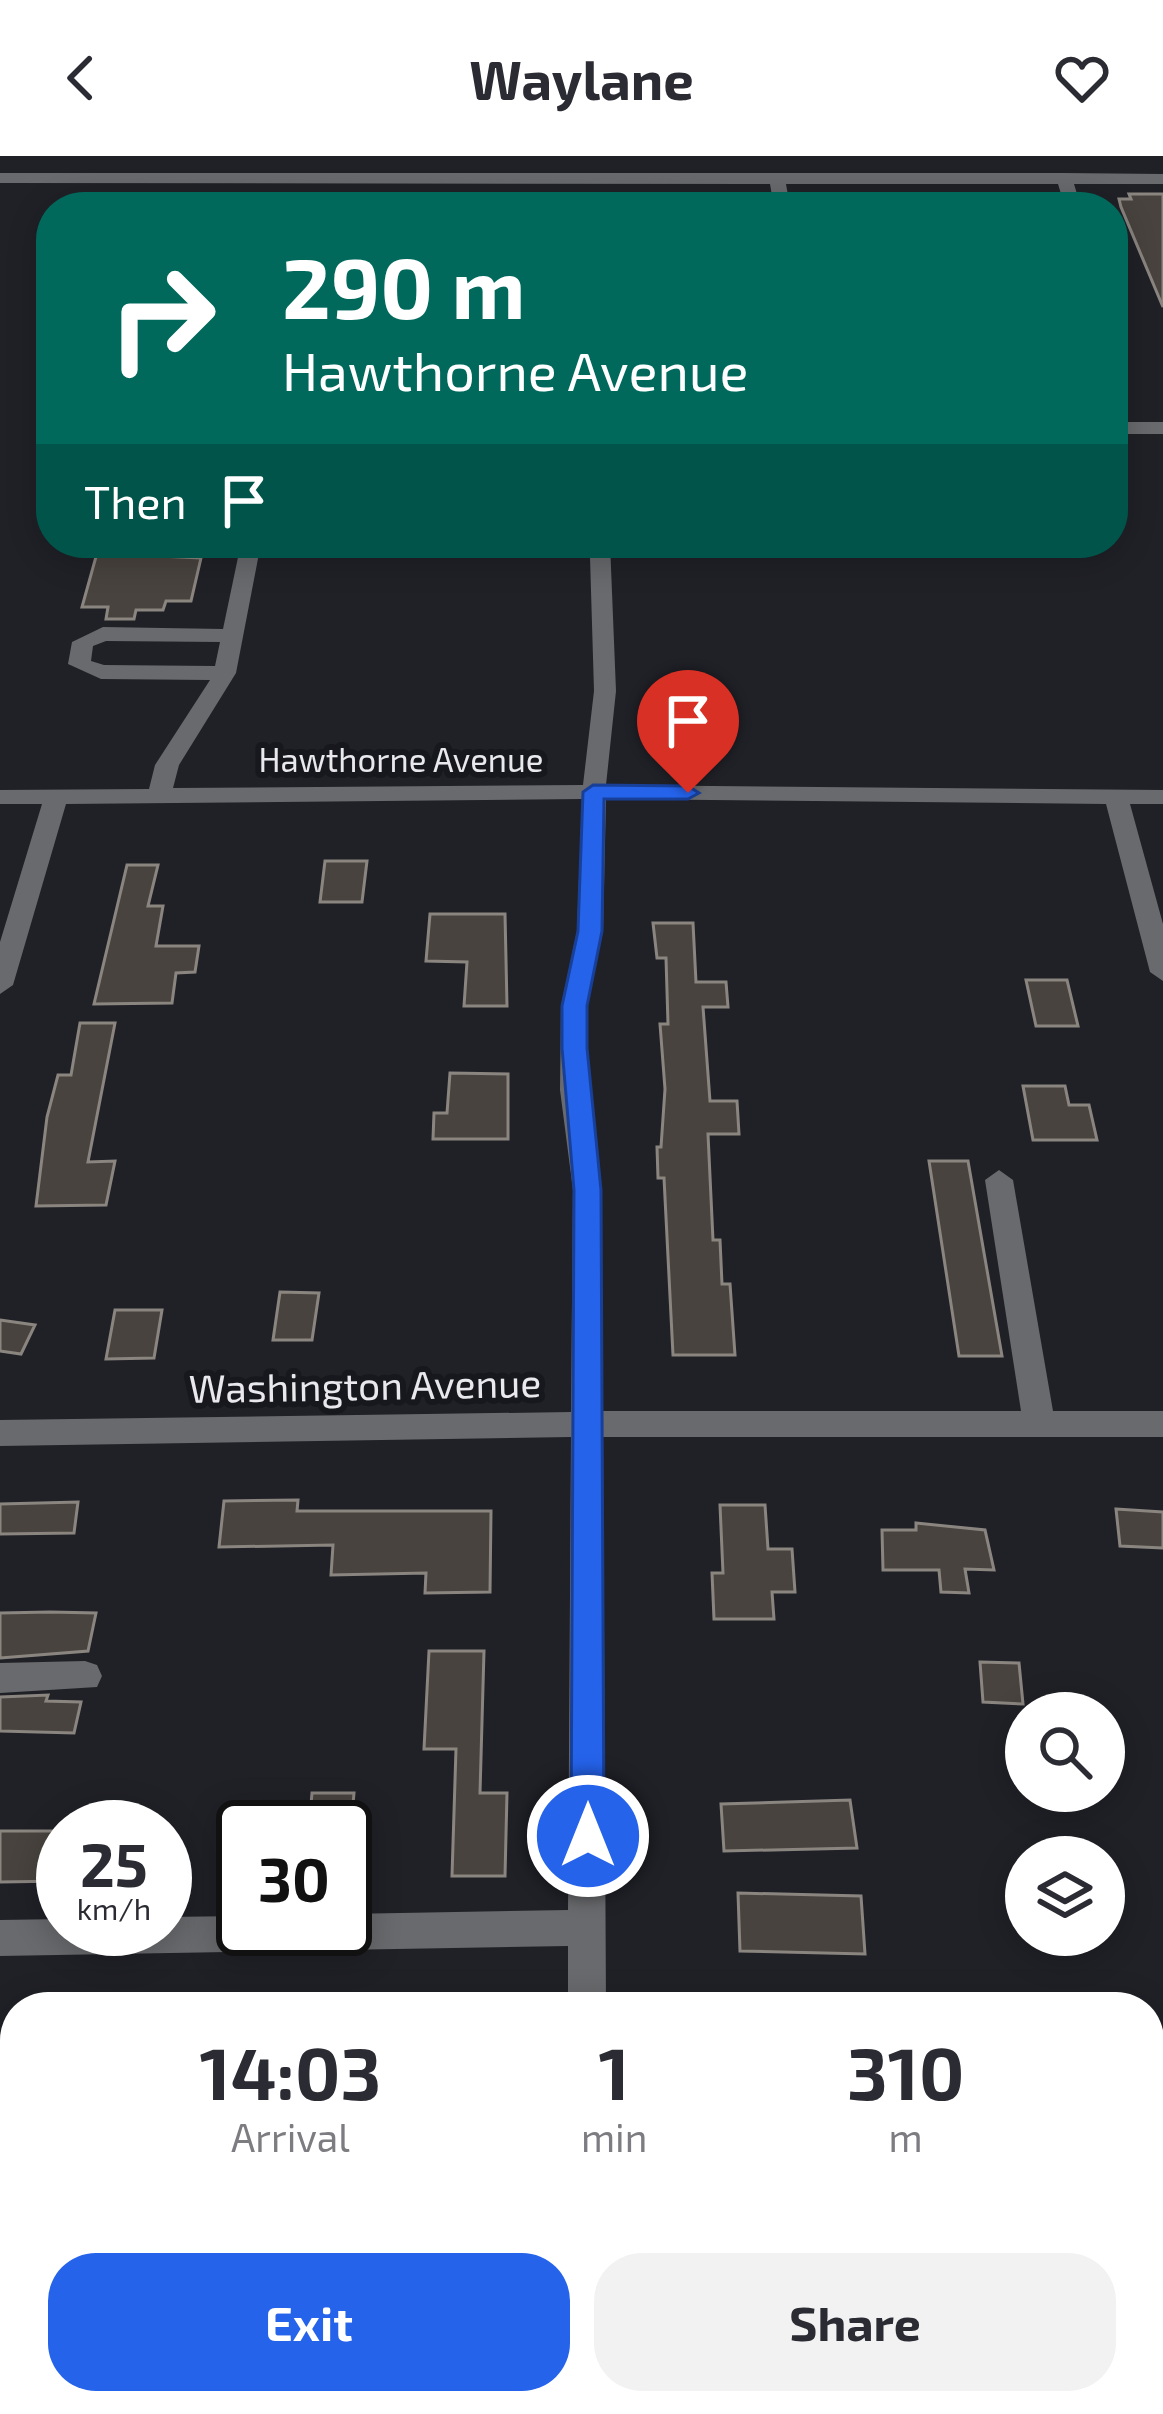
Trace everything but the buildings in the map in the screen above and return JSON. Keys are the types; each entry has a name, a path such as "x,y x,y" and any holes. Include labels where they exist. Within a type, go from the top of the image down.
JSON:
{"street":[{"path":"169,177 176,156"},
{"path":"733,156 734,177"},
{"path":"912,156 917,177"},
{"path":"777,177 780,192"},
{"path":"0,178 1163,179"},
{"path":"1064,178 1068,192"},
{"path":"1128,428 1163,428"},
{"path":"159,795 167,765 225,673 248,558"},
{"path":"587,1992 587,1190 574,1006 590,931 593,792 605,691 601,558"},
{"path":"225,673 101,672 79,664 83,642 103,634 232,636"},
{"name":"Hawthorne Avenue","path":"0,797 593,792 1163,797"},
{"path":"0,985 56,796"},
{"path":"1116,796 1163,972"},
{"path":"1000,1180 1039,1424"},
{"name":"Washington Avenue","path":"0,1433 590,1424 1163,1424"},
{"path":"0,1678 85,1676"},
{"path":"0,1938 587,1928"}],"route":[{"path":"588,1836 587,1190 574,1090 574,1006 590,931 593,792 688,793"}]}
